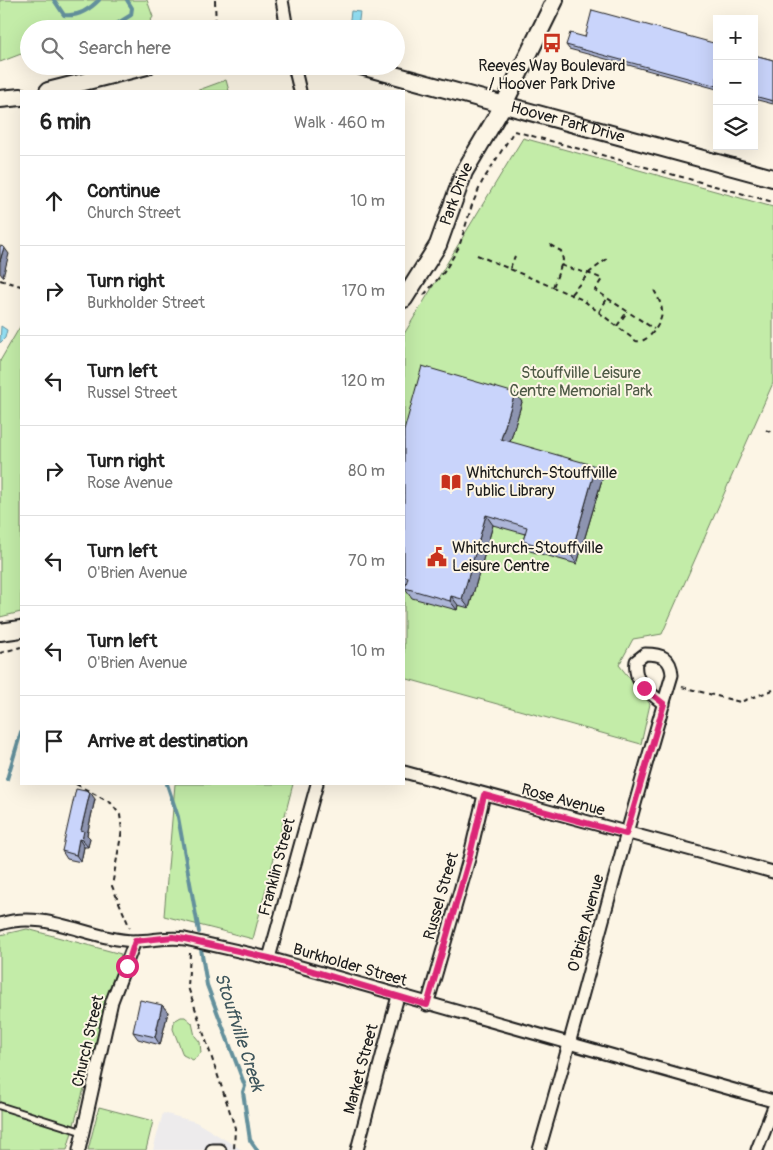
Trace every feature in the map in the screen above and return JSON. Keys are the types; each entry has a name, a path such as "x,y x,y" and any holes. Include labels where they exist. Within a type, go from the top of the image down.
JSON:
{"street":[{"path":"282,0 285,20"},
{"name":"Park Drive","path":"410,293 438,245 464,172 504,104 555,0"},
{"path":"52,90 111,75"},
{"path":"296,75 300,90"},
{"name":"Hoover Park Drive","path":"395,75 773,178"},
{"path":"0,99 20,97"},
{"name":"O'Brien Avenue","path":"539,1150 570,1045 626,834 664,704 672,675 671,664 666,658 656,654 645,654 636,661 634,672 638,682 664,704"},
{"name":"Rose Avenue","path":"405,772 626,834 773,872"},
{"name":"Franklin Street","path":"269,958 317,785"},
{"name":"Russel Street","path":"427,1005 469,859 484,795"},
{"name":"Burkholder Street","path":"0,924 12,920 30,919 135,941 173,937 188,943 269,958 427,1005 773,1101"},
{"name":"Church Street","path":"79,1150 112,1001 135,941"},
{"name":"Market Street","path":"356,1150 398,996"},
{"path":"757,1150 773,1109"},
{"path":"212,1150 220,1150"}],"lane":[{"path":"0,1106 83,1132"}],"path":[{"path":"215,0 216,20"},
{"path":"410,293 444,272 459,247 472,205 482,182 514,130 773,202"},
{"path":"550,245 561,251 561,265 552,287"},
{"path":"477,255 583,300 636,341 642,342 646,340 662,318 663,310 654,290"},
{"path":"510,268 515,256"},
{"path":"570,294 590,272 607,259"},
{"path":"561,265 579,273 590,272 602,279 595,290 654,329"},
{"path":"0,280 20,286"},
{"path":"598,312 608,298"},
{"path":"617,326 627,312"},
{"path":"766,430 773,434"},
{"path":"0,653 20,647"},
{"path":"670,683 740,702 773,690"},
{"path":"78,785 111,803 120,815 122,830 112,886 135,941"},
{"path":"188,943 188,987 235,1128 234,1150"}],"shaded area":[{"path":"163,1113 196,1122 242,1150 153,1150"}],"green space":[{"path":"0,0 147,0 153,17 151,20 20,20 20,54 0,62"},
{"path":"226,80 229,90 199,90"},
{"name":"Stouffville Leisure Centre Memorial Park","path":"523,138 773,207 773,383 662,634 633,639 619,665 650,704 641,744 405,678 405,332"},
{"path":"20,327 20,612 0,617 0,361"},
{"path":"175,785 293,785 253,939 164,916"},
{"path":"27,929 121,954 67,1150 0,1150 0,935"},
{"path":"185,1017 192,1023 195,1036 200,1042 201,1053 193,1060 183,1055 173,1029 174,1021"},
{"path":"99,1107 153,1121 146,1150 88,1150"}],"water":[{"path":"351,11 360,12 359,20 350,20"},
{"path":"1,326 7,330 5,338 0,343"}],"building":[{"path":"592,10 713,43 713,85 566,45 570,33 585,37"},
{"path":"758,56 773,60 773,101 758,97"},
{"path":"0,246 4,247 0,261"},
{"path":"422,366 515,393 501,439 596,466 571,555 523,541 527,527 486,515 462,599 451,596 450,601 405,588 408,577 405,576 405,427"},
{"path":"76,789 90,792 81,830 84,831 82,840 79,839 76,855 62,851"},
{"path":"140,1000 162,1005 155,1037 133,1032"}],"waterway":[{"name":"Stouffville Creek","path":"54,0 64,15 74,15 83,12 99,0"},
{"name":"Stouffville Creek","path":"123,20 131,15 132,8 127,0"},
{"path":"7,779 20,735"},
{"name":"Stouffville Creek","path":"167,785 178,817 199,932"},
{"name":"Stouffville Creek","path":"201,949 207,985 245,1086 243,1092 250,1140 257,1150"}],"place":[{"name":"Reeves Way Boulevard / Hoover Park Drive","path":"552,43"},
{"name":"Whitchurch-Stouffville Public Library","path":"451,482"},
{"name":"Whitchurch-Stouffville Leisure Centre","path":"437,557"}],"route":[{"path":"127,966 135,941 173,937 269,958 427,1005 469,859 484,795 626,834 664,704 644,688"}]}
